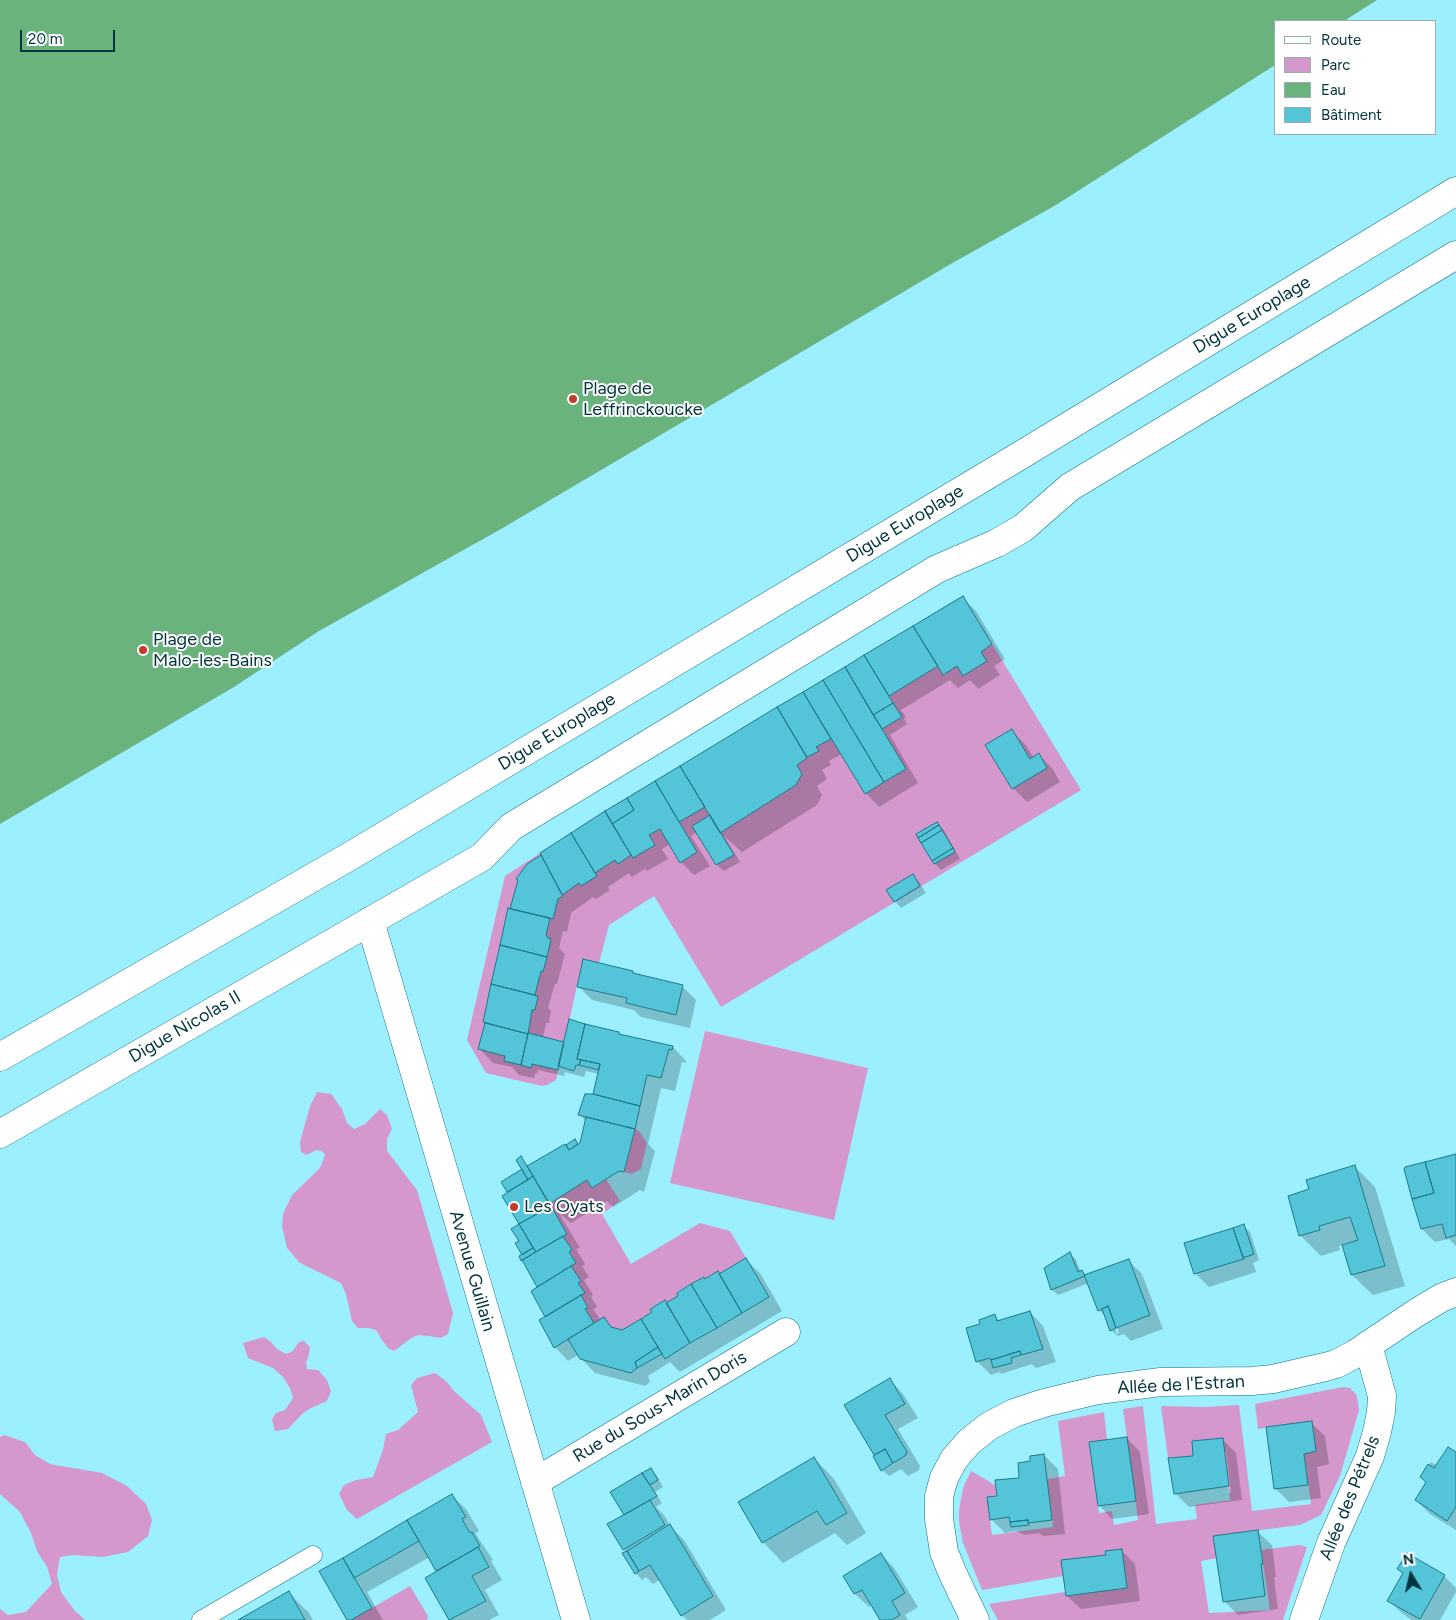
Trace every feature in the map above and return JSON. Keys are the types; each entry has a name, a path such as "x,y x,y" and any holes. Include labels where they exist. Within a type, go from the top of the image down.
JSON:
{"street":[{"name":"Digue Europlage","path":"0,1057 352,855 1021,455 1456,191"},
{"path":"370,921 482,856 511,827 937,569 998,544 1023,528 1070,487 1456,255"},
{"name":"Digue Nicolas II","path":"0,1134 370,921"},
{"name":"Avenue Guillain","path":"370,921 576,1620"},
{"name":"Allée de l'Estran","path":"975,1620 944,1552 939,1519 940,1496 944,1478 954,1458 969,1442 989,1426 1014,1413 1044,1403 1098,1390 1156,1383 1252,1382 1301,1374 1336,1364 1355,1354 1428,1305 1456,1292"},
{"name":"Rue du Sous-Marin Doris","path":"534,1482 786,1332"},
{"name":"Allée des Pétrels","path":"1304,1620 1331,1543 1370,1456 1378,1427 1382,1396 1368,1345"}],"lane":[{"path":"201,1620 313,1555"}],"green space":[{"path":"963,596 1081,790 721,1007 654,896 609,925 599,963 583,959 556,1080 542,1086 486,1073 467,1040 505,876 605,811"},
{"path":"705,1031 868,1068 834,1220 670,1183"},
{"path":"317,1092 331,1094 342,1109 347,1123 354,1129 365,1124 380,1109 387,1115 392,1129 387,1139 387,1151 417,1190 453,1313 448,1334 441,1338 418,1335 394,1351 388,1348 376,1330 358,1328 352,1321 346,1294 341,1283 300,1263 287,1248 282,1226 283,1214 292,1195 320,1168 325,1155 322,1151 316,1150 307,1155 301,1152 300,1142 310,1106"},
{"path":"635,1129 639,1131 647,1143 641,1169 632,1174 624,1172"},
{"path":"606,1179 620,1201 602,1214 631,1264 700,1223 730,1231 746,1258 719,1274 718,1271 705,1279 703,1277 677,1292 678,1296 667,1303 664,1300 650,1308 652,1312 622,1330 594,1323 585,1309 588,1307 581,1295 584,1292 578,1283 580,1280 571,1266 576,1263 569,1252 572,1249 563,1236 549,1204 587,1180 592,1188"},
{"path":"264,1337 277,1349 286,1354 292,1352 299,1342 304,1341 310,1347 306,1362 307,1369 318,1370 327,1380 331,1391 327,1401 309,1409 288,1429 275,1431 272,1419 276,1413 285,1410 293,1398 290,1388 283,1377 273,1368 248,1358 243,1343"},
{"path":"435,1373 446,1381 454,1391 481,1415 492,1442 357,1519 347,1510 339,1494 344,1485 356,1480 373,1477 383,1450 386,1434 398,1430 418,1412 411,1385 417,1378"},
{"path":"1343,1387 1350,1388 1357,1396 1359,1410 1340,1476 1321,1515 1300,1525 1214,1536 1217,1558 1201,1561 1209,1613 1270,1610 1261,1550 1299,1545 1307,1547 1283,1620 998,1620 989,1604 1065,1592 1066,1596 1127,1588 1122,1549 1105,1551 1106,1555 1062,1560 1063,1576 982,1590 963,1543 959,1521 963,1488 971,1471 995,1485 997,1496 987,1497 992,1535 1053,1527 1047,1479 1065,1476 1058,1421 1104,1412 1107,1440 1089,1442 1099,1513 1112,1511 1114,1525 1138,1520 1123,1409 1143,1406 1156,1524 1197,1519 1195,1505 1230,1500 1223,1438 1192,1441 1193,1456 1168,1458 1161,1406 1206,1407 1239,1405 1252,1511 1311,1504 1304,1454 1316,1451 1312,1421 1258,1429 1255,1404"},
{"path":"4,1435 25,1442 35,1455 50,1464 102,1473 127,1486 146,1504 152,1520 148,1536 128,1552 103,1557 72,1555 60,1557 57,1575 61,1592 75,1611 85,1620 0,1620 0,1609 8,1615 26,1612 52,1584 47,1567 37,1551 31,1533 20,1512 0,1494 0,1437"},
{"path":"410,1586 428,1616 427,1620 351,1620"}],"water":[{"path":"0,0 1377,0 1346,20 1274,20 1274,66 1056,205 949,265 501,529 319,631 234,687 0,824"}],"building":[{"path":"963,596 992,644 981,652 987,661 963,676 957,666 943,675 913,626"},
{"path":"913,626 938,666 889,696 864,655"},
{"path":"864,655 893,703 873,715 845,667"},
{"path":"845,667 906,769 884,782 823,680"},
{"path":"823,680 884,782 865,794 803,692"},
{"path":"803,692 831,739 816,747 819,751 807,757 777,707"},
{"path":"893,703 902,717 882,729 873,715"},
{"path":"777,707 807,758 797,765 802,774 796,785 720,833 680,766"},
{"path":"1012,729 1030,759 1039,753 1047,768 1012,789 985,745"},
{"path":"680,766 705,807 679,822 655,781"},
{"path":"655,781 697,852 680,863 660,829 649,835 655,845 633,858 612,824 634,810 627,798"},
{"path":"627,798 634,810 612,824 605,811"},
{"path":"605,811 631,855 618,864 615,860 595,873 571,833"},
{"path":"710,815 734,855 716,865 692,826"},
{"path":"937,822 939,825 918,838 916,834"},
{"path":"939,825 942,830 921,843 918,838"},
{"path":"942,830 953,848 932,861 921,843"},
{"path":"571,833 597,876 581,886 579,883 562,895 540,853"},
{"path":"953,848 955,852 934,864 932,861"},
{"path":"541,855 563,896 558,899 553,919 510,909 518,880 516,879 527,864"},
{"path":"913,874 920,886 894,902 886,890"},
{"path":"508,908 550,918 546,935 551,939 547,957 500,945"},
{"path":"500,945 547,957 543,972 541,971 535,995 491,984"},
{"path":"583,959 683,985 676,1015 626,1003 627,998 577,987"},
{"path":"491,984 538,996 535,1010 532,1010 528,1034 483,1022"},
{"path":"569,1019 585,1024 577,1059 581,1060 579,1065 576,1065 574,1071 558,1066"},
{"path":"485,1023 528,1034 521,1065 504,1061 505,1056 478,1049"},
{"path":"585,1024 673,1046 672,1050 669,1049 661,1078 647,1075 640,1106 593,1094 600,1064 577,1059"},
{"path":"528,1033 564,1042 558,1070 532,1064 531,1068 521,1065"},
{"path":"581,1060 600,1064 599,1070 579,1065"},
{"path":"585,1094 593,1094 640,1106 635,1129 578,1115"},
{"path":"586,1117 635,1129 624,1172 619,1171 592,1188 587,1180 549,1204 527,1166 565,1144 569,1150 580,1143"},
{"path":"575,1139 578,1144 569,1150 566,1145"},
{"path":"1456,1154 1456,1235 1446,1238 1442,1224 1421,1229 1412,1199 1434,1193 1425,1162"},
{"path":"521,1156 533,1176 528,1180 516,1160"},
{"path":"1425,1162 1434,1193 1412,1199 1404,1169 1405,1167"},
{"path":"1355,1165 1385,1266 1351,1275 1342,1245 1358,1240 1350,1217 1319,1226 1320,1230 1299,1236 1288,1196 1309,1189 1306,1180"},
{"path":"522,1169 528,1180 507,1192 501,1182"},
{"path":"533,1176 551,1206 519,1224 502,1196"},
{"path":"551,1206 567,1234 536,1252 519,1224"},
{"path":"519,1224 533,1248 522,1255 515,1243 519,1241 511,1229"},
{"path":"1244,1224 1254,1254 1243,1258 1233,1228"},
{"path":"1233,1228 1244,1259 1194,1274 1184,1243"},
{"path":"563,1236 572,1250 569,1252 576,1263 537,1287 522,1260"},
{"path":"533,1248 536,1252 521,1261 519,1256"},
{"path":"1070,1252 1078,1272 1082,1270 1085,1276 1051,1290 1044,1268"},
{"path":"746,1258 769,1297 742,1313 719,1274"},
{"path":"1129,1259 1150,1315 1116,1328 1108,1306 1098,1311 1084,1275"},
{"path":"571,1266 581,1281 578,1283 585,1293 545,1317 531,1291"},
{"path":"718,1271 742,1313 717,1328 691,1284 704,1277 705,1279"},
{"path":"691,1284 717,1328 690,1343 666,1303 678,1296 677,1293"},
{"path":"581,1295 588,1308 585,1309 594,1323 554,1348 539,1320"},
{"path":"665,1300 690,1343 665,1359 641,1319 652,1312 650,1309"},
{"path":"1108,1306 1116,1328 1110,1331 1102,1309"},
{"path":"1030,1311 1043,1349 1021,1355 1020,1351 991,1360 990,1358 976,1362 966,1328 980,1324 979,1320 995,1314 997,1321"},
{"path":"604,1317 611,1327 622,1330 641,1319 658,1347 635,1362 637,1368 631,1373 580,1359 568,1339"},
{"path":"658,1347 662,1354 637,1368 635,1362"},
{"path":"1020,1351 1021,1355 1011,1358 1012,1363 993,1368 991,1360"},
{"path":"890,1378 905,1404 885,1415 907,1452 905,1456 893,1463 885,1449 874,1455 844,1405"},
{"path":"1312,1421 1316,1451 1304,1454 1308,1485 1274,1489 1266,1427"},
{"path":"1127,1437 1136,1501 1098,1506 1089,1442"},
{"path":"1223,1438 1229,1486 1174,1494 1168,1458 1193,1456 1192,1441"},
{"path":"1448,1447 1456,1452 1456,1507 1447,1521 1415,1500 1426,1482 1420,1477 1428,1464 1434,1468"},
{"path":"885,1449 893,1463 881,1471 873,1456"},
{"path":"1044,1454 1052,1520 1028,1523 1028,1520 1010,1522 1009,1517 990,1520 987,1497 997,1496 995,1480 1019,1478 1018,1463 1030,1461 1030,1456"},
{"path":"814,1457 847,1513 826,1525 817,1511 762,1543 738,1502"},
{"path":"651,1468 658,1480 650,1485 642,1473"},
{"path":"642,1473 657,1496 624,1515 610,1492"},
{"path":"452,1494 466,1517 462,1519 480,1546 436,1571 407,1520"},
{"path":"650,1500 665,1525 623,1550 607,1524"},
{"path":"407,1520 419,1541 354,1578 343,1558"},
{"path":"1028,1520 1029,1525 1011,1527 1010,1522"},
{"path":"670,1524 713,1596 681,1616 650,1565 639,1571 627,1551"},
{"path":"1258,1530 1265,1596 1223,1602 1213,1536"},
{"path":"478,1547 489,1567 472,1576 486,1601 449,1620 425,1578"},
{"path":"1122,1549 1127,1588 1066,1596 1061,1560 1106,1555 1105,1551"},
{"path":"627,1551 639,1571 635,1574 622,1553"},
{"path":"881,1553 905,1593 892,1601 900,1615 892,1620 880,1620 862,1590 854,1594 843,1576"},
{"path":"1407,1553 1445,1575 1420,1619 1387,1601 1403,1573 1397,1569"},
{"path":"343,1558 372,1608 351,1620 347,1620 319,1571"},
{"path":"289,1591 305,1620 238,1620"}],"place":[{"name":"Plage de Leffrinckoucke","path":"573,399"},
{"name":"Plage de Malo-les-Bains","path":"143,650"},
{"name":"Les Oyats","path":"514,1207"}]}
